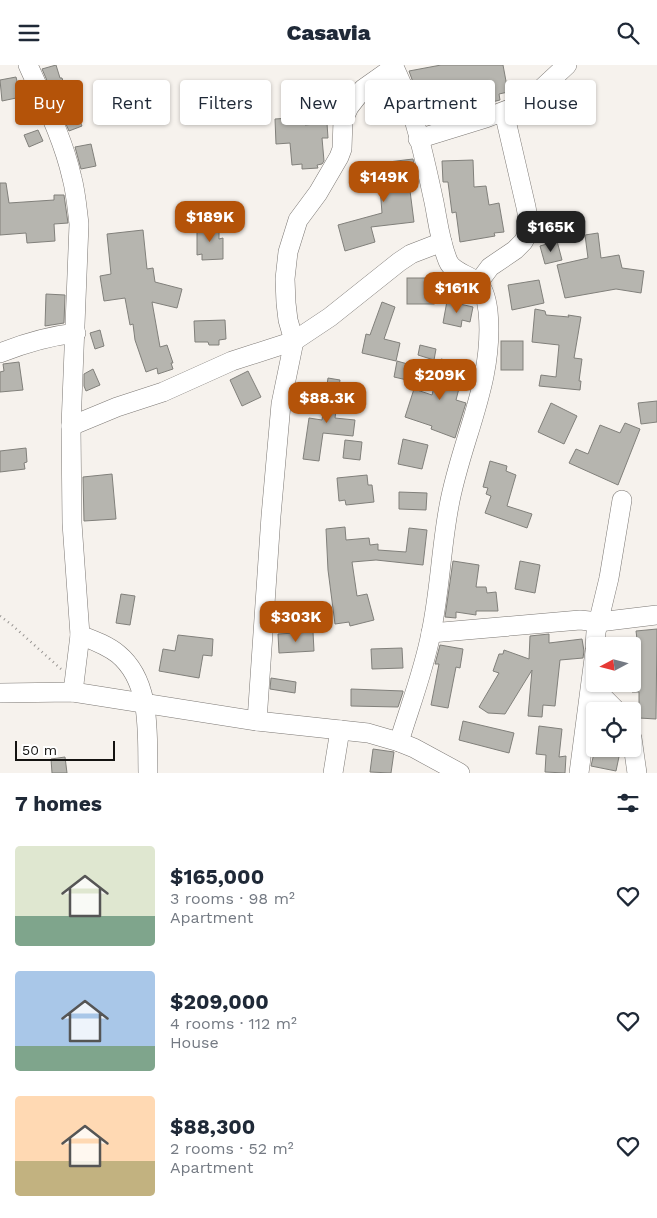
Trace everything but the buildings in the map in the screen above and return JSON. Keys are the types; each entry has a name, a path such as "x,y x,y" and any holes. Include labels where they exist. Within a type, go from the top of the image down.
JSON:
{"street":[{"path":"28,65 50,113 64,150 76,196 79,224 71,426 72,523 80,635 74,686"},
{"path":"418,139 504,112 520,105 539,91 567,65"},
{"path":"257,721 271,516 281,404 294,341 288,320 285,279 288,251 295,227 339,157 342,149 343,121 354,99 362,89 394,66 404,92 427,168 442,242 449,264 478,283 488,311 487,363 476,413 462,452 449,506 432,633 399,742"},
{"path":"478,283 490,267 516,250 523,242 527,235 529,223 504,112"},
{"path":"71,426 117,407 163,392 232,361 294,341 330,317 399,262 411,254 442,242"},
{"path":"0,353 33,340 76,333"},
{"path":"597,637 622,500"},
{"path":"432,633 580,620 599,622 657,615"},
{"path":"80,635 104,645 118,654 130,667 137,680 146,704 148,773"},
{"path":"0,693 74,686 146,704 257,721 368,733 414,748 460,773"},
{"path":"579,773 590,693"},
{"path":"599,693 608,702"},
{"path":"333,773 340,730"},
{"path":"635,757 637,773"}],"path":[{"path":"0,616 25,636 74,686"}]}
